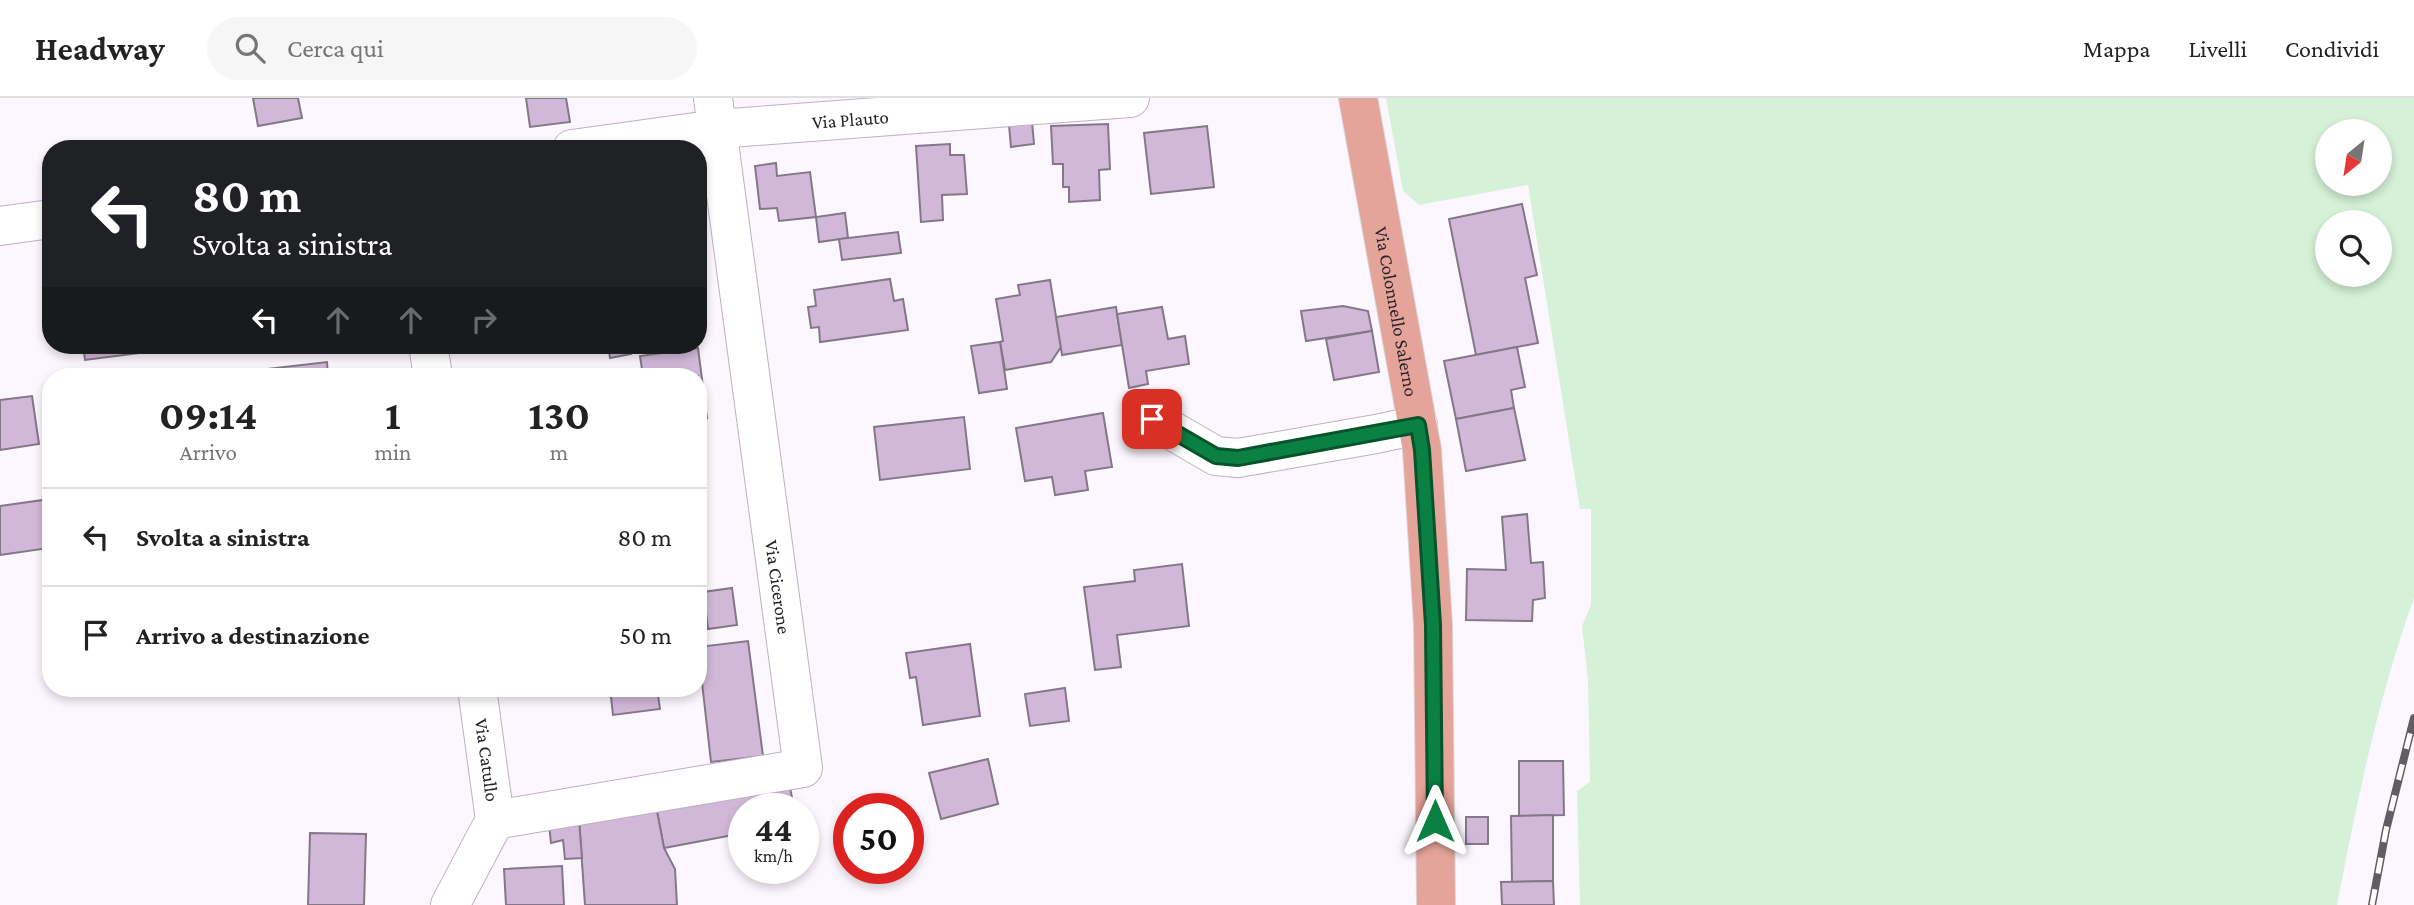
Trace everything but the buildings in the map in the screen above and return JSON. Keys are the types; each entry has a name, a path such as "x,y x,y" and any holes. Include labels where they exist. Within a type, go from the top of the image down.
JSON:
{"main road":[{"name":"Via Colonnello Salerno","path":"1358,98 1422,450 1433,625 1436,905"}],"street":[{"name":"Via Plauto","path":"608,140 715,113 1130,98"},
{"name":"Via Cicerone","path":"495,820 803,768 715,113"},
{"path":"0,226 42,220"},
{"path":"1152,419 1216,456 1238,458 1418,425"},
{"name":"Via Catullo","path":"450,905 495,820 478,697"}],"green space":[{"path":"1386,98 2414,98 2414,598 2379,712 2337,905 1580,905 1577,791 1590,782 1588,680 1582,626 1591,605 1591,509 1580,509 1528,185 1419,205 1403,191"}],"railway":[{"path":"2372,905 2386,830 2414,718"}],"route":[{"path":"1152,419 1216,456 1238,458 1418,425 1422,450 1433,625 1435,821"}]}
